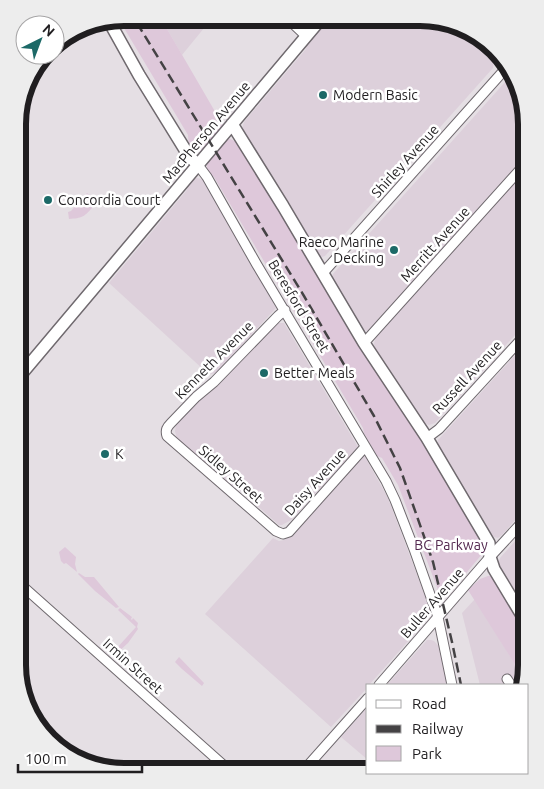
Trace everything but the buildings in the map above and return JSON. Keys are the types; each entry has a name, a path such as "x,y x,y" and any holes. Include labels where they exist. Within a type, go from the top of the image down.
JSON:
{"street":[{"path":"295,26 306,36"},
{"name":"MacPherson Avenue","path":"26,369 315,26"},
{"name":"Beresford Street","path":"112,27 190,158 207,177 396,500 438,617 452,684"},
{"name":"Shirley Avenue","path":"323,273 502,72"},
{"path":"232,124 364,343 427,438 488,544 494,569 518,609"},
{"name":"Merritt Avenue","path":"364,343 518,172"},
{"name":"Kenneth Avenue","path":"166,431 167,427 196,397 214,382 285,310"},
{"name":"Russell Avenue","path":"427,438 439,429 518,343"},
{"name":"Sidley Street","path":"166,431 167,436 276,531 283,534"},
{"name":"Daisy Avenue","path":"283,534 289,532 365,447"},
{"name":"Buller Avenue","path":"380,684 518,527"},
{"name":"Irmin Street","path":"26,589 221,763"},
{"path":"310,763 366,700"}],"shaded area":[{"path":"165,26 206,26 182,55"},
{"path":"320,26 432,27 469,39 494,62 493,68 325,256 322,257 318,256 242,129 244,122 306,49 308,41"},
{"path":"508,81 513,93 517,112 518,164 371,329 367,331 362,329 332,278 333,274"},
{"path":"518,177 518,332 435,423 429,425 424,423 376,351 374,344 376,336"},
{"path":"197,178 205,182 276,308 216,373 211,374 205,371 109,283 187,190 192,179"},
{"path":"277,323 284,323 358,447 291,520 282,525 279,525 236,487 228,484 177,439 175,431 176,425 186,412 221,382"},
{"path":"518,352 518,517 498,538 485,530 438,445 438,440"},
{"path":"364,455 388,498 430,609 428,619 370,684 366,684 366,689 331,727 205,614 273,538 279,541 290,537"},
{"path":"518,538 518,603 504,580 499,566 500,558"},
{"path":"475,599 518,669 516,684 480,684 462,613"},
{"path":"427,640 434,641 440,647 449,684 388,684"},
{"path":"366,709 366,758 341,737"}],"green space":[{"path":"123,26 165,26 224,127 204,150 200,151 192,148 188,135"},
{"name":"BC Parkway","path":"230,139 239,143 394,393 480,538 484,548 483,553 446,597 440,595 398,485 382,458 377,456 363,428 214,177 209,173 207,163 213,153 225,140"},
{"path":"87,193 92,197 92,208 82,217 69,219 68,212"},
{"path":"65,547 76,557 77,572 61,561 59,552"},
{"path":"79,573 85,577 94,577 119,607 116,608 95,591"},
{"path":"490,576 495,579 518,618 518,669 468,590 480,579"},
{"path":"120,608 132,617 132,620 133,618 138,623 138,629 128,643 114,654 109,649 111,647 115,650 136,627 118,610"},
{"path":"179,657 204,683 202,686 175,662"}],"railway":[{"path":"139,26 304,296 374,416 400,468 433,562 461,684"}],"place":[{"name":"Modern Basic","path":"323,95"},
{"name":"Concordia Court","path":"48,200"},
{"name":"Raeco Marine Decking","path":"394,250"},
{"name":"Better Meals","path":"264,373"},
{"name":"K","path":"105,454"}]}
